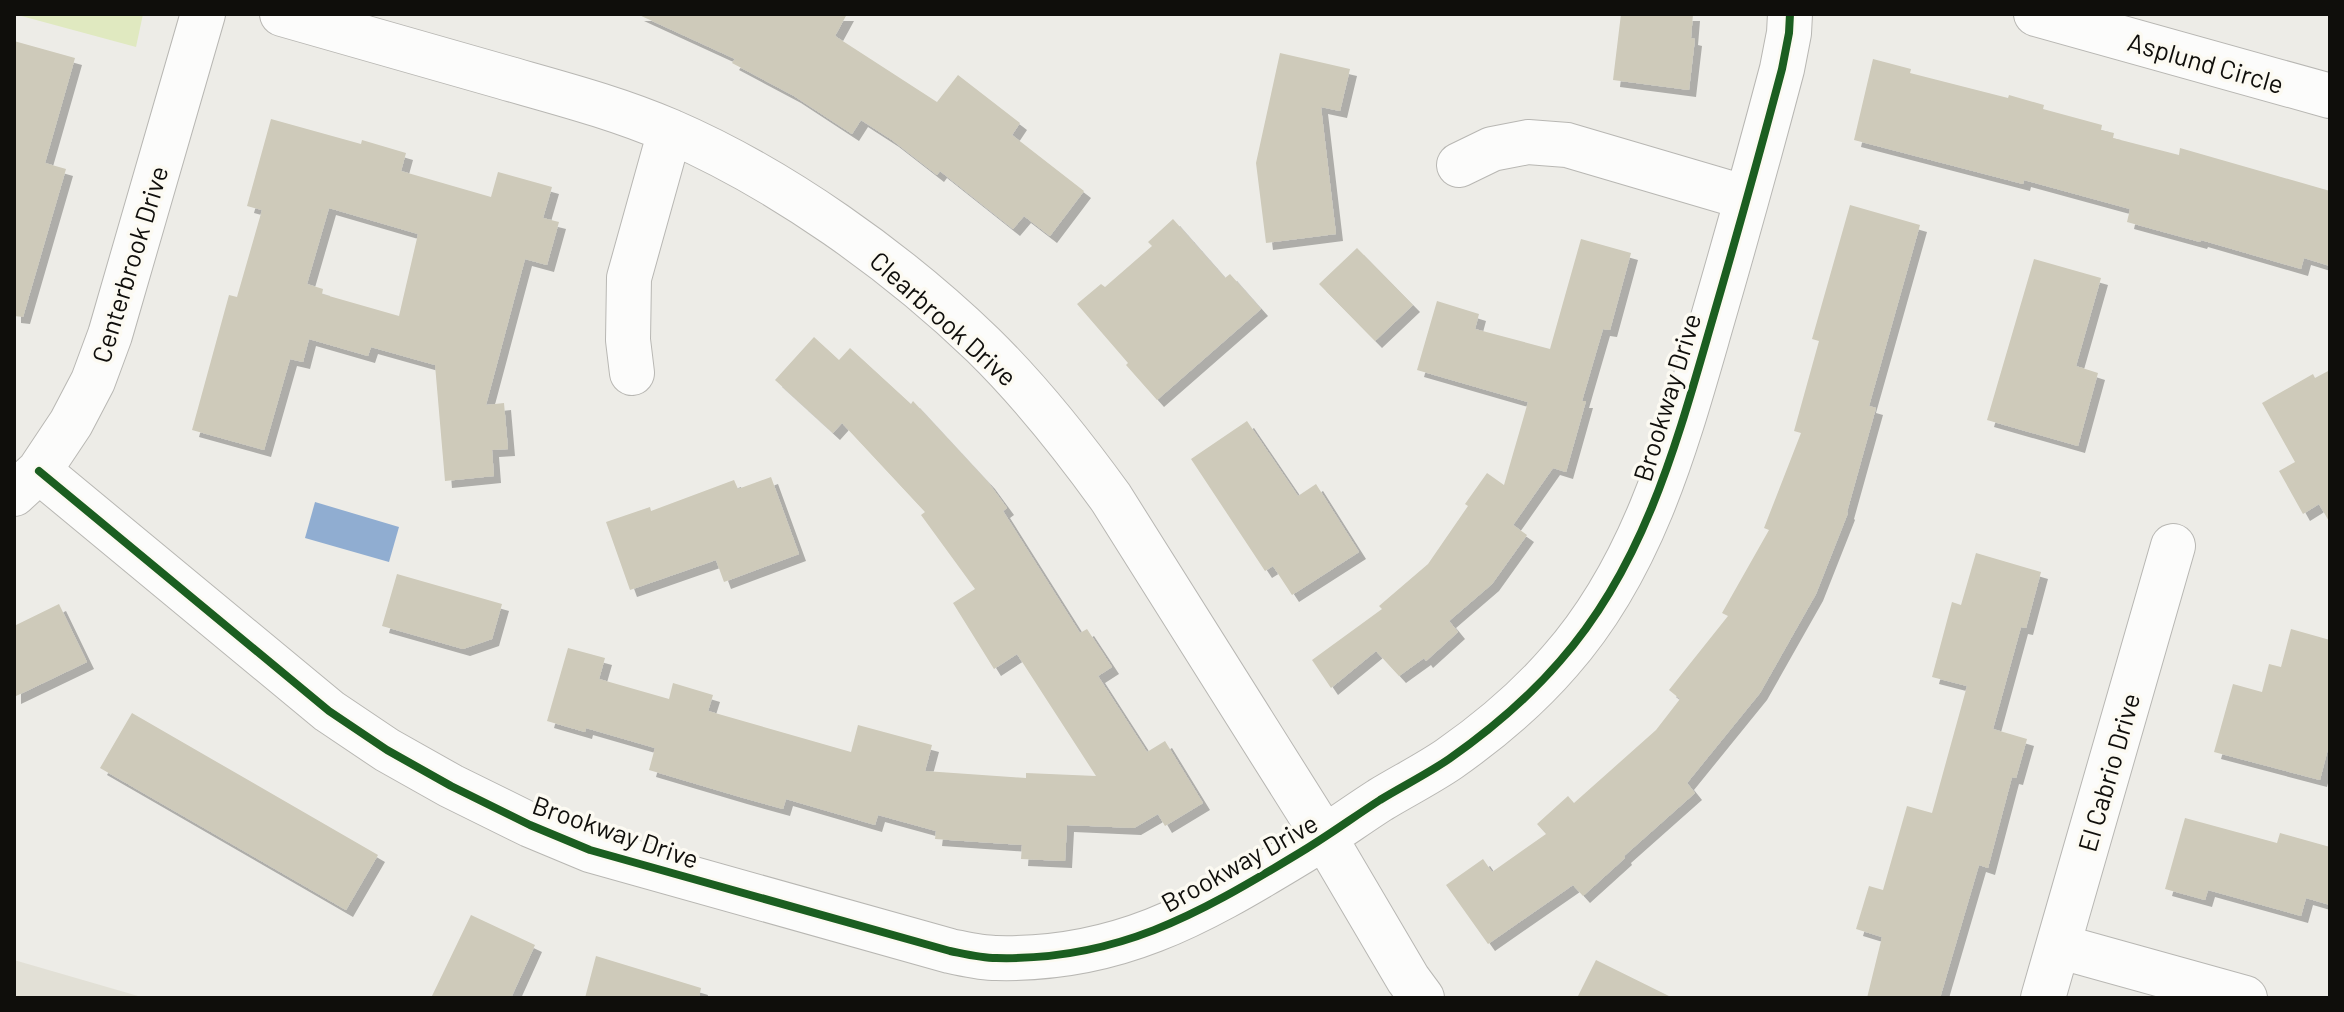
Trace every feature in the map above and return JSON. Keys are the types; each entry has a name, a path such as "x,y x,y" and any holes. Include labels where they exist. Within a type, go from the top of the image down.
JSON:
{"street":[{"name":"Centerbrook Drive","path":"27,482 71,423 93,381 110,335 203,14"},
{"name":"Clearbrook Drive","path":"282,14 576,98 670,131 745,169 810,208 925,294 983,346 1032,398 1073,446 1111,498 1422,998"},
{"name":"Brookway Drive","path":"27,482 87,509 329,711 387,750 530,825 590,850 950,951 993,958 1042,958 1099,950 1211,906 1447,760 1490,729 1559,662 1596,616 1628,561 1677,442 1782,69 1790,14"},
{"name":"Asplund Circle","path":"2036,14 2330,96"},
{"path":"632,373 628,340 629,278 670,131"},
{"path":"1459,165 1492,149 1528,142 1567,145 1747,198"},
{"name":"El Cabrio Drive","path":"2043,998 2173,546"},
{"path":"2058,946 2245,998"}],"shaded area":[{"path":"14,960 145,998 14,998"}],"green space":[{"path":"14,14 143,14 136,47"}],"water":[{"path":"315,502 399,527 389,562 305,538"}],"building":[{"path":"637,14 847,14 835,36 937,102 958,75 1020,123 1012,135 1084,191 1050,236 1024,216 1013,229 940,171 937,175 861,120 852,134 794,96 732,63 735,59"},
{"path":"1621,14 1693,14 1691,38 1695,39 1689,90 1613,80"},
{"path":"14,41 75,58 45,163 66,169 23,317 14,316"},
{"path":"1280,53 1350,69 1340,111 1321,107 1336,234 1266,243 1256,163"},
{"path":"1873,59 1911,69 1910,73 2044,105 2043,109 2102,125 2101,130 2114,133 2113,138 2179,155 2180,148 2330,191 2330,266 2304,258 2301,269 2127,222 2130,209 2024,180 2023,184 1854,140"},
{"path":"271,119 406,153 401,171 491,197 498,172 552,187 543,218 559,222 547,265 525,259 486,405 504,403 508,449 492,450 494,476 445,481 435,365 371,347 368,356 309,339 303,362 290,359 264,450 192,430 229,295 237,297 262,210 247,206","holes":["329,208 418,234 399,316 322,294 323,289 307,284"]},
{"path":"1850,205 1920,225 1869,406 1876,408 1848,513 1816,594 1760,693 1687,783 1695,793 1583,896 1573,885 1488,944 1446,885 1483,859 1492,872 1546,834 1537,824 1568,796 1574,803 1656,730 1680,699 1669,690 1728,616 1722,613 1769,530 1764,528 1801,433 1794,431 1819,341 1812,339"},
{"path":"1173,219 1225,278 1230,274 1261,309 1157,400 1077,304 1101,284 1105,287 1152,246 1148,242"},
{"path":"1581,239 1631,253 1610,330 1603,329 1566,472 1553,468 1513,525 1527,535 1492,584 1449,621 1458,632 1426,661 1424,658 1399,676 1376,651 1331,688 1312,660 1382,609 1379,606 1428,564 1487,473 1504,485 1528,402 1417,370 1437,301 1479,314 1475,329 1550,349"},
{"path":"1357,248 1413,305 1375,341 1319,284"},
{"path":"2034,259 2101,278 2076,366 2098,373 2078,446 1987,420"},
{"path":"814,337 839,360 850,348 911,404 913,401 988,482 1007,508 1003,511 1080,633 1087,629 1112,667 1098,676 1147,752 1165,741 1203,803 1165,826 1158,814 1134,828 1067,825 1065,861 1021,859 1022,845 935,839 936,831 878,815 875,825 786,799 783,809 740,797 649,770 655,748 586,728 585,732 547,721 568,648 605,658 599,679 669,699 673,683 713,695 708,711 851,752 858,725 932,745 925,771 1026,778 1026,773 1096,776 1017,654 994,669 953,603 975,589 921,515 925,512 842,423 833,433 775,380"},
{"path":"2330,370 2330,523 2319,504 2303,514 2279,471 2295,462 2262,403 2313,374 2315,378"},
{"path":"1247,421 1298,496 1316,484 1359,552 1292,595 1273,566 1265,571 1191,459"},
{"path":"771,477 799,554 724,582 716,560 630,590 606,522 650,507 651,511 734,480 738,489"},
{"path":"1976,553 2041,572 2026,628 2021,627 1993,729 2027,739 2016,778 2012,777 1988,868 1979,865 1940,998 1867,998 1882,937 1856,929 1869,886 1883,890 1907,806 1932,813 1967,686 1932,677 1952,602 1961,605"},
{"path":"397,574 502,604 492,639 463,649 382,626"},
{"path":"59,604 87,662 14,697 14,626"},
{"path":"2291,629 2330,640 2330,741 2320,780 2214,752 2233,684 2262,692 2269,664 2281,667"},
{"path":"132,713 378,855 346,910 100,768"},
{"path":"2185,818 2277,843 2280,833 2330,847 2330,905 2306,898 2301,916 2208,890 2205,900 2165,889"},
{"path":"471,915 535,945 511,998 431,998"},
{"path":"596,956 701,988 699,998 585,998"},
{"path":"1596,960 1673,998 1577,998"}],"cycle path":[{"path":"39,471 329,711 387,750 530,825 590,850 967,955 1039,957 1118,943 1189,915 1224,897 1449,759 1521,701 1548,675 1589,625 1635,545 1669,460 1765,134 1782,69 1790,14"}]}
